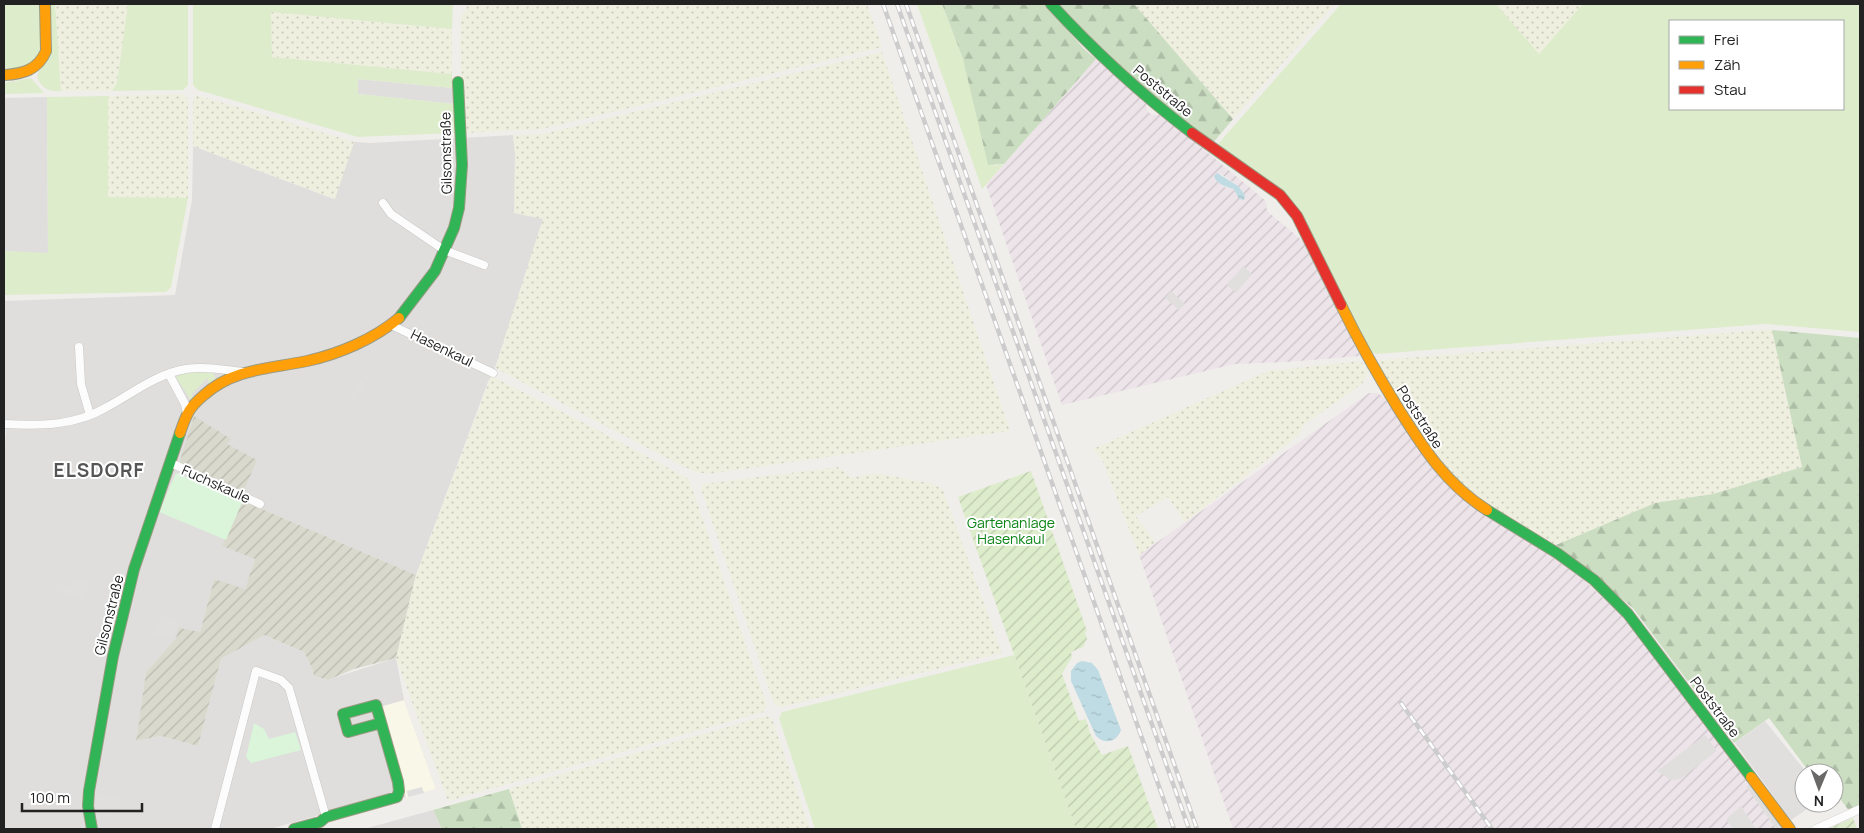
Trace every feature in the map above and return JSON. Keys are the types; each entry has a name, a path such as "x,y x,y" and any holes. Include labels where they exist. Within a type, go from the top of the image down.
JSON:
{"street":[{"path":"4,75 21,74 30,71 36,68 44,58 46,51 44,4"},
{"name":"Poststraße","path":"1051,4 1080,36 1155,105 1212,149 1280,195 1297,216 1367,358 1426,453 1446,477 1465,495 1557,553 1594,580 1628,614 1790,829"},
{"name":"Gilsonstraße","path":"92,829 88,806 89,791 112,656 134,569 187,414 196,401 214,386 228,378 247,372 308,361 343,351 391,325 402,316 435,272 457,217 462,185 458,82"},
{"path":"382,203 392,214 444,250 484,265"},
{"name":"Hasenkaul","path":"391,325 444,348 493,373"},
{"path":"79,347 81,384 90,415"},
{"name":"Gilsonstraße","path":"4,424 62,424 106,408 146,384 169,374 194,368 247,372"},
{"path":"169,374 185,404 187,414"},
{"name":"Fuchskaule","path":"171,463 260,504"},
{"path":"216,829 256,671 281,680 289,688 326,817"},
{"path":"294,829 320,822 326,817 397,796 399,791 381,723"},
{"path":"1816,829 1860,809"}],"shaded area":[{"path":"1096,59 1146,103 1147,111 1152,115 1162,115 1266,201 1267,211 1304,242 1360,356 1235,364 1062,405 986,185","holes":["1221,174 1238,186 1238,196 1234,189 1226,188 1215,180"]},
{"path":"357,79 453,88 454,104 358,94"},
{"path":"47,97 48,254 4,251 4,98"},
{"path":"513,135 515,153 543,219 495,368 488,382 416,575 241,500 255,559 245,590 214,579 200,632 176,638 146,672 136,741 161,736 198,746 221,659 264,635 304,652 314,676 327,680 396,658 404,700 436,789 406,798 394,794 270,829 5,829 4,456 6,431 4,420 4,301 175,295 192,200 193,146 334,199 354,142 371,143"},
{"path":"397,198 400,208 419,221 416,226 395,211 391,199"},
{"path":"1243,266 1252,274 1236,293 1227,285"},
{"path":"1171,291 1185,304 1179,310 1165,298"},
{"path":"367,374 371,377 352,401 348,398"},
{"path":"1369,393 1377,393 1384,397 1418,449 1453,490 1493,519 1550,555 1586,582 1624,618 1685,696 1781,829 1233,829 1139,555"},
{"path":"194,416 231,439 227,444 257,460 243,492 179,464"},
{"path":"241,500 416,575 396,658 354,669 328,680 314,676 304,652 264,635 221,659 198,746 161,736 136,741 146,672 176,638 179,628 200,632 214,579 245,589 255,559 222,546"},
{"path":"74,579 89,582 84,599 57,592 49,582 72,587"},
{"path":"163,615 180,620 173,639 155,634 158,621 161,621"},
{"path":"404,700 436,789 406,798 380,707"},
{"path":"1765,721 1799,763 1794,763 1794,813 1801,813 1791,820 1735,743"},
{"path":"1705,735 1717,751 1680,779 1671,780 1657,771"},
{"path":"1750,784 1783,829 1776,829 1746,787"},
{"path":"422,787 424,793 408,797 407,791"},
{"path":"95,793 120,799 119,804 113,809 114,816 94,812"},
{"path":"1741,806 1756,829 1733,829 1726,819"},
{"path":"433,810 442,829 364,829 411,816"}],"green space":[{"path":"4,4 41,4 42,27 39,50 35,59 28,65 18,68 4,67"},
{"path":"49,4 55,4 61,91 46,89 37,77 49,56 52,42"},
{"path":"55,4 128,4 117,83 112,91 61,91"},
{"path":"128,4 188,4 188,85 183,90 112,91 117,83"},
{"path":"193,4 453,4 452,29 271,12 272,57 452,74 453,88 358,79 358,94 454,104 455,133 358,137 198,90 193,85"},
{"path":"468,4 867,4 882,47 542,129 464,133 460,44 461,18"},
{"path":"917,4 942,4 963,59 994,166 1004,164 982,189"},
{"path":"942,4 1045,4 1084,49 1096,59 1004,164 988,165 963,59"},
{"path":"1057,4 1134,4 1233,119 1212,144 1210,143 1158,101 1102,51"},
{"path":"1134,4 1335,4 1233,119"},
{"path":"1341,4 1496,4 1539,54 1583,4 1860,4 1860,332 1766,324 1376,354 1369,350 1301,214 1220,150 1219,143"},
{"path":"1496,4 1583,4 1539,55"},
{"path":"271,12 452,29 452,74 272,57"},
{"path":"882,52 1010,431 709,474 696,472 678,464 495,368 543,219 514,213 515,153 513,135 543,134"},
{"path":"31,78 44,93 4,94 4,83"},
{"path":"183,94 188,99 188,198 108,197 108,96"},
{"path":"197,95 354,142 335,199 193,146 193,99"},
{"path":"108,96 108,197 188,198 171,287 166,292 4,295 4,251 48,253 47,97"},
{"path":"1772,330 1802,467 1713,494 1655,503 1556,545 1488,504 1452,475 1436,458 1423,439 1378,364 1380,360"},
{"path":"1772,330 1860,338 1860,807 1850,812 1844,804 1844,763 1803,763 1769,718 1734,743 1633,608 1556,545 1655,503 1713,494 1802,467"},
{"path":"1360,361 1367,367 1368,373 1362,384 1305,424 1298,436 1185,522 1168,497 1136,516 1155,543 1139,555 1103,462 1093,449 1268,371"},
{"path":"213,372 215,378 209,385 207,378 192,394 193,399 190,399 176,377 184,373"},
{"path":"491,376 689,479 767,706 764,712 448,801 396,658 416,575"},
{"path":"838,467 852,478 876,473 934,484 943,490 1002,653 781,707 774,704 701,489 703,484"},
{"name":"Gartenanlage Hasenkaul","path":"1031,471 1087,631 1085,632 1087,639 1083,647 1071,652 1072,657 1062,674 1079,721 1086,719 1090,733 1102,755 1128,746 1158,829 1076,829 958,497"},
{"path":"176,473 243,500 226,540 159,512"},
{"path":"1014,655 1076,829 815,829 779,718 782,712"},
{"path":"766,716 772,719 810,829 522,829 509,789"},
{"path":"254,723 264,729 269,739 295,732 301,750 251,763 246,757"},
{"path":"509,789 522,829 442,829 433,810"},
{"path":"1853,818 1857,829 1827,829"}],"water":[{"path":"1217,173 1238,186 1245,195 1244,200 1239,199 1234,189 1219,183 1215,179 1214,176"},
{"path":"1082,661 1092,663 1098,670 1121,730 1114,740 1103,741 1096,736 1071,681 1071,671 1077,663"}],"railway":[{"path":"883,4 1174,829"},
{"path":"897,4 1189,829"},
{"path":"906,4 1197,829"},
{"path":"1401,703 1492,829"}],"traffic: fast":[{"path":"1051,4 1118,72 1192,133"},
{"path":"399,318 435,271 454,228 459,208 462,165 458,82"},
{"path":"92,829 88,806 89,791 113,656 134,569 180,433"},
{"path":"1487,510 1557,553 1594,580 1628,614 1751,777"},
{"path":"294,829 320,822 326,817 397,797 399,791 398,782 376,705 343,714 348,732 381,723"}],"traffic: slow":[{"path":"4,75 17,74 29,70 39,63 43,57 46,51 45,4"},
{"path":"1341,305 1383,383 1427,451 1459,489 1487,510"},
{"path":"180,433 187,415 194,404 228,379 240,374 307,361 331,354 356,345 379,333 399,318"},
{"path":"1751,777 1790,829"}],"traffic: jam":[{"path":"1192,133 1280,195 1297,216 1341,305"}],"district":[{"name":"ELSDORF","path":"99,470"}]}
